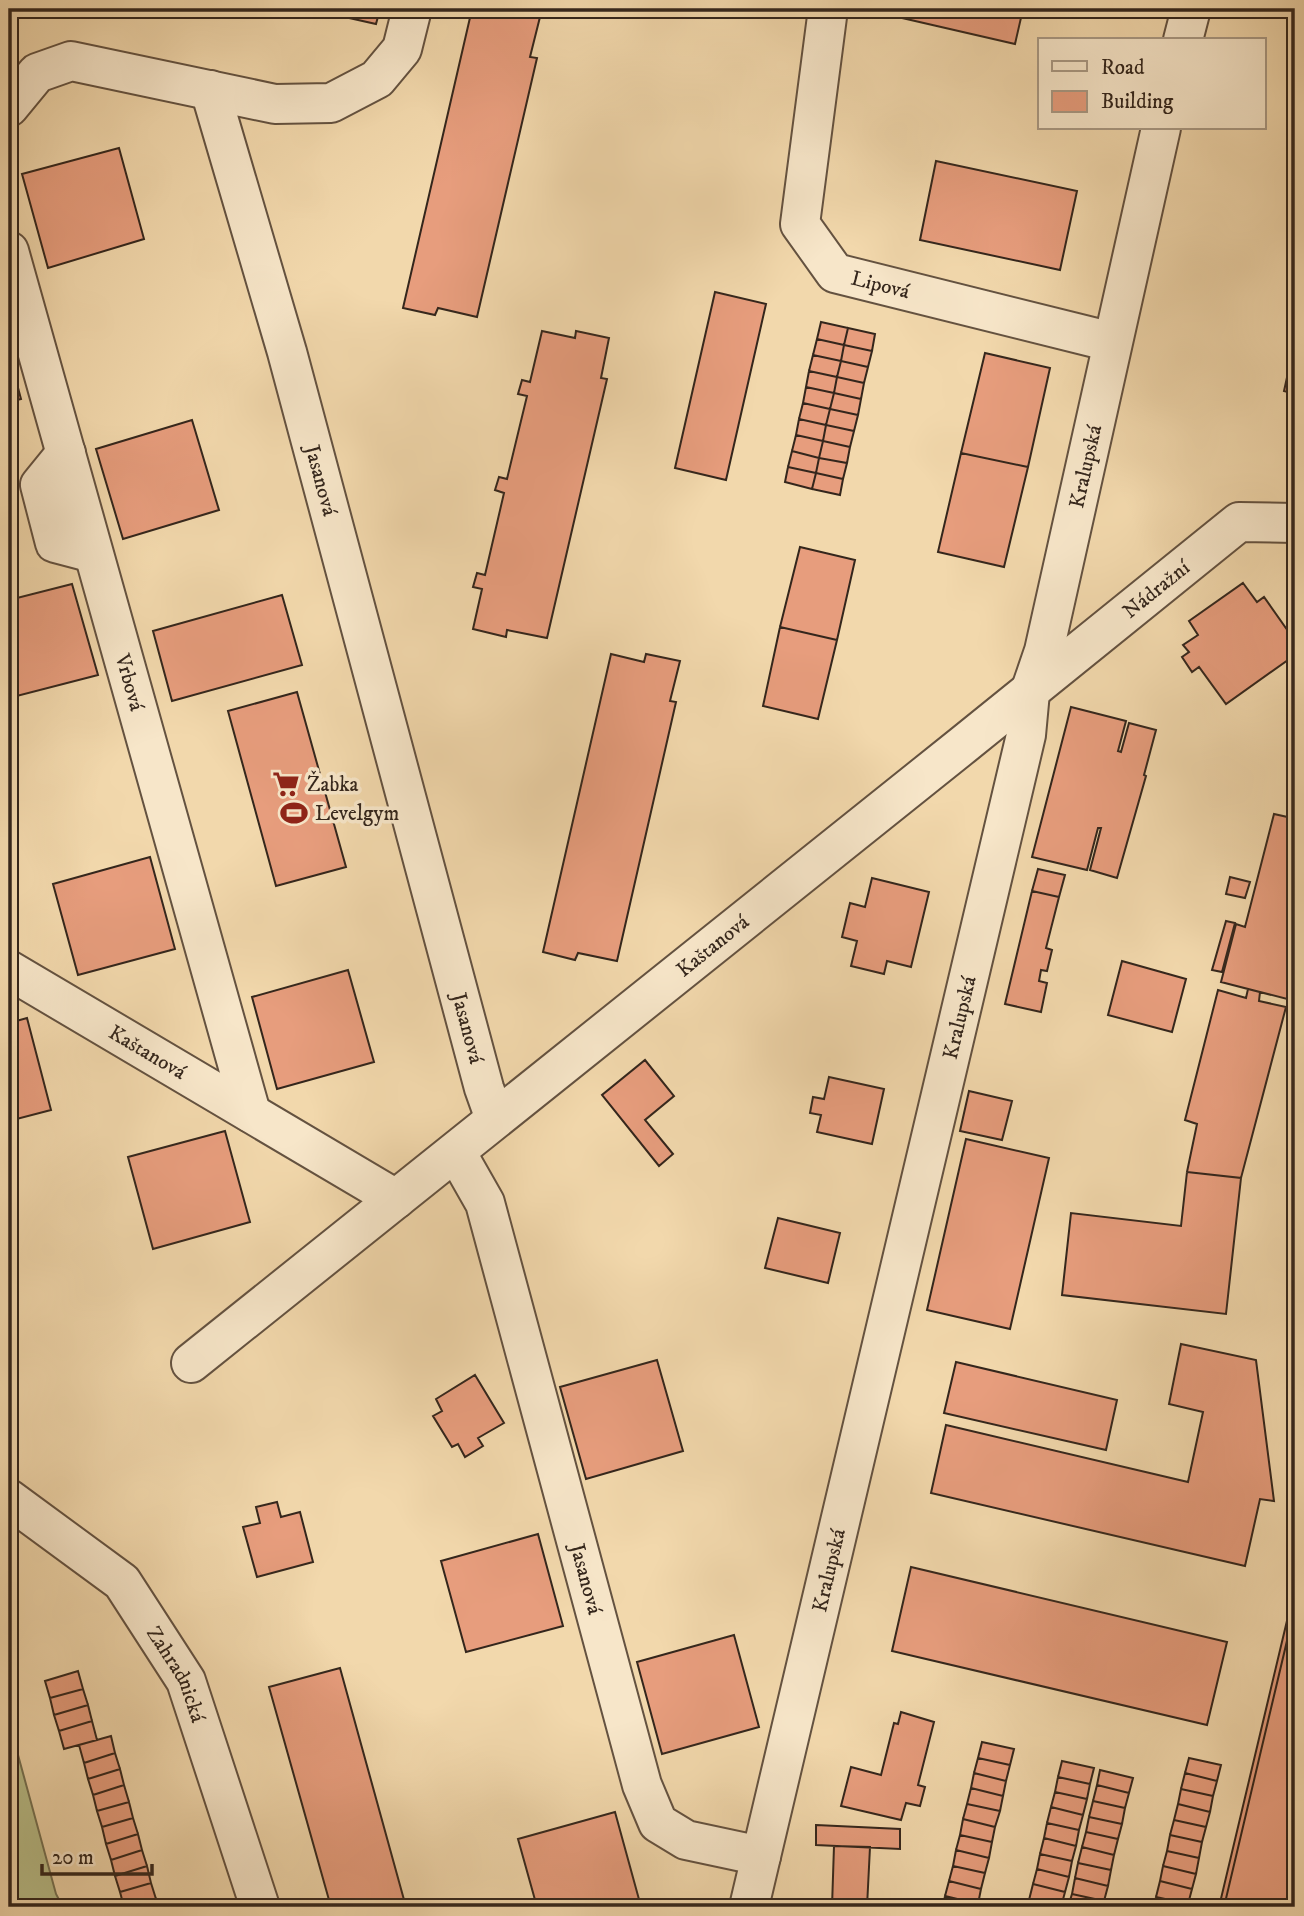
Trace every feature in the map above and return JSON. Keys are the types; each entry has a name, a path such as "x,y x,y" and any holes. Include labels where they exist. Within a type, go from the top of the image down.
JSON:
{"street":[{"path":"9,107 37,73 71,61 275,104 331,103 377,79 402,49 412,9"},
{"name":"Lipová","path":"828,9 800,224 835,273 1112,342"},
{"path":"1184,38 1191,9"},
{"name":"Jasanová","path":"209,90 287,352 476,1062 495,1119"},
{"name":"Kralupská","path":"749,1907 1026,735 1030,692 1044,651 1161,130"},
{"name":"Vrbová","path":"9,251 251,1113"},
{"name":"Nádražní","path":"1030,692 1239,522 1295,523"},
{"name":"Kaštanová","path":"191,1363 1030,692"},
{"name":"Kaštanová","path":"9,970 396,1199"},
{"name":"Jasanová","path":"456,1152 485,1203 642,1785 658,1823 686,1840 761,1856"},
{"name":"Zahradnická","path":"9,1499 122,1582 186,1681 260,1907"}],"green space":[{"path":"9,1722 56,1894 63,1907 9,1907"}],"building":[{"path":"309,9 380,9 376,24"},
{"path":"472,9 505,16 506,9 540,17 530,57 537,58 477,317 438,308 435,315 403,308"},
{"path":"877,9 1023,9 1015,44 876,12"},
{"path":"119,148 144,239 48,268 22,174"},
{"path":"936,161 1077,191 1060,270 920,240"},
{"path":"715,292 766,304 726,480 675,468"},
{"path":"821,322 848,328 844,345 817,339"},
{"path":"848,328 875,334 872,351 844,345"},
{"path":"542,331 575,338 576,331 609,338 601,378 607,379 547,638 507,630 506,637 473,629 482,589 473,587 477,573 485,575 504,493 495,490 499,477 507,479 527,396 518,394 522,380 530,382"},
{"path":"817,339 844,345 841,361 813,355"},
{"path":"1295,341 1295,394 1284,391"},
{"path":"844,345 872,351 868,367 841,361"},
{"path":"985,353 1050,368 1028,467 961,453"},
{"path":"9,354 21,399 9,402"},
{"path":"813,355 841,361 837,377 809,371"},
{"path":"841,361 868,367 864,383 837,377"},
{"path":"809,371 837,377 834,393 806,387"},
{"path":"837,377 864,383 861,399 834,393"},
{"path":"806,387 834,393 830,409 803,403"},
{"path":"834,393 861,399 858,415 830,409"},
{"path":"803,403 830,409 826,425 799,419"},
{"path":"830,409 858,415 854,431 826,425"},
{"path":"799,419 826,425 823,441 796,435"},
{"path":"192,420 219,510 123,539 96,449"},
{"path":"826,425 854,431 850,447 823,441"},
{"path":"796,435 823,441 819,458 792,451"},
{"path":"823,441 850,447 847,463 819,458"},
{"path":"792,451 819,458 816,473 788,467"},
{"path":"961,453 1028,467 1004,567 938,552"},
{"path":"819,458 847,463 843,479 816,473"},
{"path":"788,467 816,473 812,489 785,482"},
{"path":"816,473 843,479 840,495 812,489"},
{"path":"800,547 855,560 837,640 780,627"},
{"path":"1243,583 1257,602 1264,597 1295,641 1295,655 1226,704 1199,667 1192,672 1182,657 1189,652 1183,645 1198,635 1189,621"},
{"path":"72,584 98,675 9,698 9,600"},
{"path":"282,595 302,665 172,701 153,631"},
{"path":"780,627 837,640 818,719 763,706"},
{"path":"611,654 644,662 646,654 680,661 670,701 676,702 617,961 578,953 575,960 543,952"},
{"path":"297,692 346,867 276,886 228,711"},
{"path":"1071,707 1126,721 1118,751 1121,752 1129,723 1156,730 1117,878 1090,870 1101,828 1098,828 1087,870 1032,857"},
{"path":"1295,805 1295,1001 1221,982 1236,924 1245,927 1274,814 1292,818"},
{"path":"150,857 175,949 78,975 53,884"},
{"path":"1038,869 1065,875 1059,897 1032,891"},
{"path":"1230,877 1250,882 1245,898 1226,894"},
{"path":"872,878 929,892 911,967 887,961 884,974 851,966 857,941 842,937 850,903 865,907"},
{"path":"1032,891 1059,897 1046,948 1052,950 1047,971 1041,970 1039,981 1047,983 1041,1012 1005,1004"},
{"path":"1226,921 1235,923 1222,972 1212,970"},
{"path":"1122,961 1186,979 1172,1032 1108,1015"},
{"path":"348,970 374,1062 277,1089 252,997"},
{"path":"1248,989 1260,992 1259,1001 1286,1007 1241,1178 1187,1172 1197,1124 1185,1120 1218,990 1246,998"},
{"path":"27,1018 51,1110 9,1121 9,1023"},
{"path":"645,1060 674,1096 645,1120 673,1154 659,1166 602,1095"},
{"path":"829,1077 884,1089 872,1144 817,1132 821,1115 810,1113 813,1097 824,1099"},
{"path":"969,1091 1012,1101 1002,1140 960,1131"},
{"path":"225,1131 250,1222 153,1249 128,1157"},
{"path":"966,1139 1049,1158 1010,1329 927,1310"},
{"path":"1187,1172 1241,1178 1226,1314 1062,1295 1071,1213 1181,1226"},
{"path":"1295,1207 1295,1244 1288,1243"},
{"path":"778,1218 840,1233 828,1283 765,1268"},
{"path":"1181,1344 1256,1360 1274,1501 1260,1499 1245,1566 931,1493 946,1425 1188,1482 1203,1412 1169,1404"},
{"path":"657,1360 683,1451 586,1479 560,1387"},
{"path":"956,1362 1117,1400 1106,1450 944,1413"},
{"path":"475,1375 504,1423 478,1438 483,1446 465,1457 458,1444 452,1447 433,1416 442,1411 436,1399"},
{"path":"277,1502 281,1517 300,1512 313,1562 257,1577 243,1527 260,1523 256,1507"},
{"path":"538,1534 563,1626 466,1652 441,1561"},
{"path":"911,1567 1227,1642 1207,1725 892,1651"},
{"path":"1295,1587 1295,1907 1219,1907"},
{"path":"1295,1607 1295,1907 1224,1907"},
{"path":"734,1635 759,1727 662,1754 637,1662"},
{"path":"340,1668 406,1907 331,1907 269,1687"},
{"path":"78,1671 83,1689 50,1698 45,1681"},
{"path":"83,1689 88,1705 54,1715 50,1698"},
{"path":"88,1705 92,1721 59,1731 54,1715"},
{"path":"901,1712 934,1722 918,1785 925,1787 920,1806 906,1803 901,1820 841,1806 851,1767 881,1775 894,1723 898,1724"},
{"path":"92,1721 97,1740 64,1749 59,1731"},
{"path":"111,1736 115,1753 84,1763 79,1745"},
{"path":"982,1742 1014,1749 1010,1765 978,1758"},
{"path":"115,1753 120,1769 88,1779 84,1763"},
{"path":"978,1758 1010,1765 1006,1781 974,1773"},
{"path":"1189,1758 1221,1765 1217,1781 1185,1773"},
{"path":"1062,1761 1094,1768 1090,1784 1058,1777"},
{"path":"120,1769 124,1785 93,1795 88,1779"},
{"path":"1100,1770 1133,1778 1129,1793 1097,1785"},
{"path":"974,1773 1006,1781 1003,1796 971,1788"},
{"path":"1185,1773 1217,1781 1213,1796 1181,1789"},
{"path":"1058,1777 1090,1784 1087,1799 1055,1792"},
{"path":"124,1785 129,1802 97,1811 93,1795"},
{"path":"1097,1785 1129,1793 1125,1808 1093,1801"},
{"path":"971,1788 1003,1796 1000,1811 967,1804"},
{"path":"1181,1789 1213,1796 1210,1812 1178,1804"},
{"path":"1055,1792 1087,1799 1083,1815 1051,1807"},
{"path":"1093,1801 1125,1808 1122,1824 1089,1817"},
{"path":"129,1802 133,1818 102,1827 97,1811"},
{"path":"967,1804 1000,1811 995,1827 963,1819"},
{"path":"1178,1804 1210,1812 1206,1827 1174,1820"},
{"path":"1051,1807 1083,1815 1079,1830 1047,1823"},
{"path":"615,1812 640,1903 624,1907 537,1907 518,1839"},
{"path":"1089,1817 1122,1824 1118,1839 1086,1832"},
{"path":"133,1818 138,1834 106,1844 102,1827"},
{"path":"963,1819 995,1827 992,1842 960,1835"},
{"path":"1174,1820 1206,1827 1202,1842 1170,1835"},
{"path":"1047,1823 1079,1830 1076,1846 1044,1838"},
{"path":"816,1825 900,1829 900,1849 816,1845"},
{"path":"1086,1832 1118,1839 1114,1855 1082,1847"},
{"path":"138,1834 142,1850 111,1860 106,1844"},
{"path":"960,1835 992,1842 989,1858 956,1850"},
{"path":"1170,1835 1202,1842 1199,1858 1167,1851"},
{"path":"1044,1838 1076,1846 1072,1861 1040,1854"},
{"path":"834,1846 870,1847 867,1907 832,1907"},
{"path":"1082,1847 1114,1855 1111,1870 1078,1863"},
{"path":"142,1850 147,1866 115,1876 111,1860"},
{"path":"956,1850 989,1858 985,1873 953,1866"},
{"path":"1167,1851 1199,1858 1196,1874 1163,1866"},
{"path":"1040,1854 1072,1861 1069,1877 1037,1869"},
{"path":"1078,1863 1111,1870 1108,1886 1075,1878"},
{"path":"147,1866 151,1883 120,1892 115,1876"},
{"path":"953,1866 985,1873 981,1889 949,1881"},
{"path":"1163,1866 1196,1874 1192,1889 1160,1881"},
{"path":"1037,1869 1069,1877 1065,1892 1033,1884"},
{"path":"1075,1878 1108,1886 1104,1901 1072,1894"},
{"path":"949,1881 981,1889 978,1904 945,1896"},
{"path":"1160,1881 1192,1889 1188,1904 1156,1897"},
{"path":"151,1883 156,1899 124,1907 120,1892"},
{"path":"1033,1884 1065,1892 1061,1907 1029,1900"},
{"path":"1072,1894 1104,1901 1102,1907 1068,1907"},
{"path":"945,1896 978,1904 977,1907 943,1907"},
{"path":"1156,1897 1188,1904 1188,1907 1154,1907"},
{"path":"156,1899 158,1907 128,1907"},
{"path":"1029,1900 1060,1907 1028,1907"}],"waterway":[{"path":"9,1893 16,1907"}],"place":[{"name":"Žabka","path":"286,784"},
{"name":"Levelgym","path":"294,813"}]}
